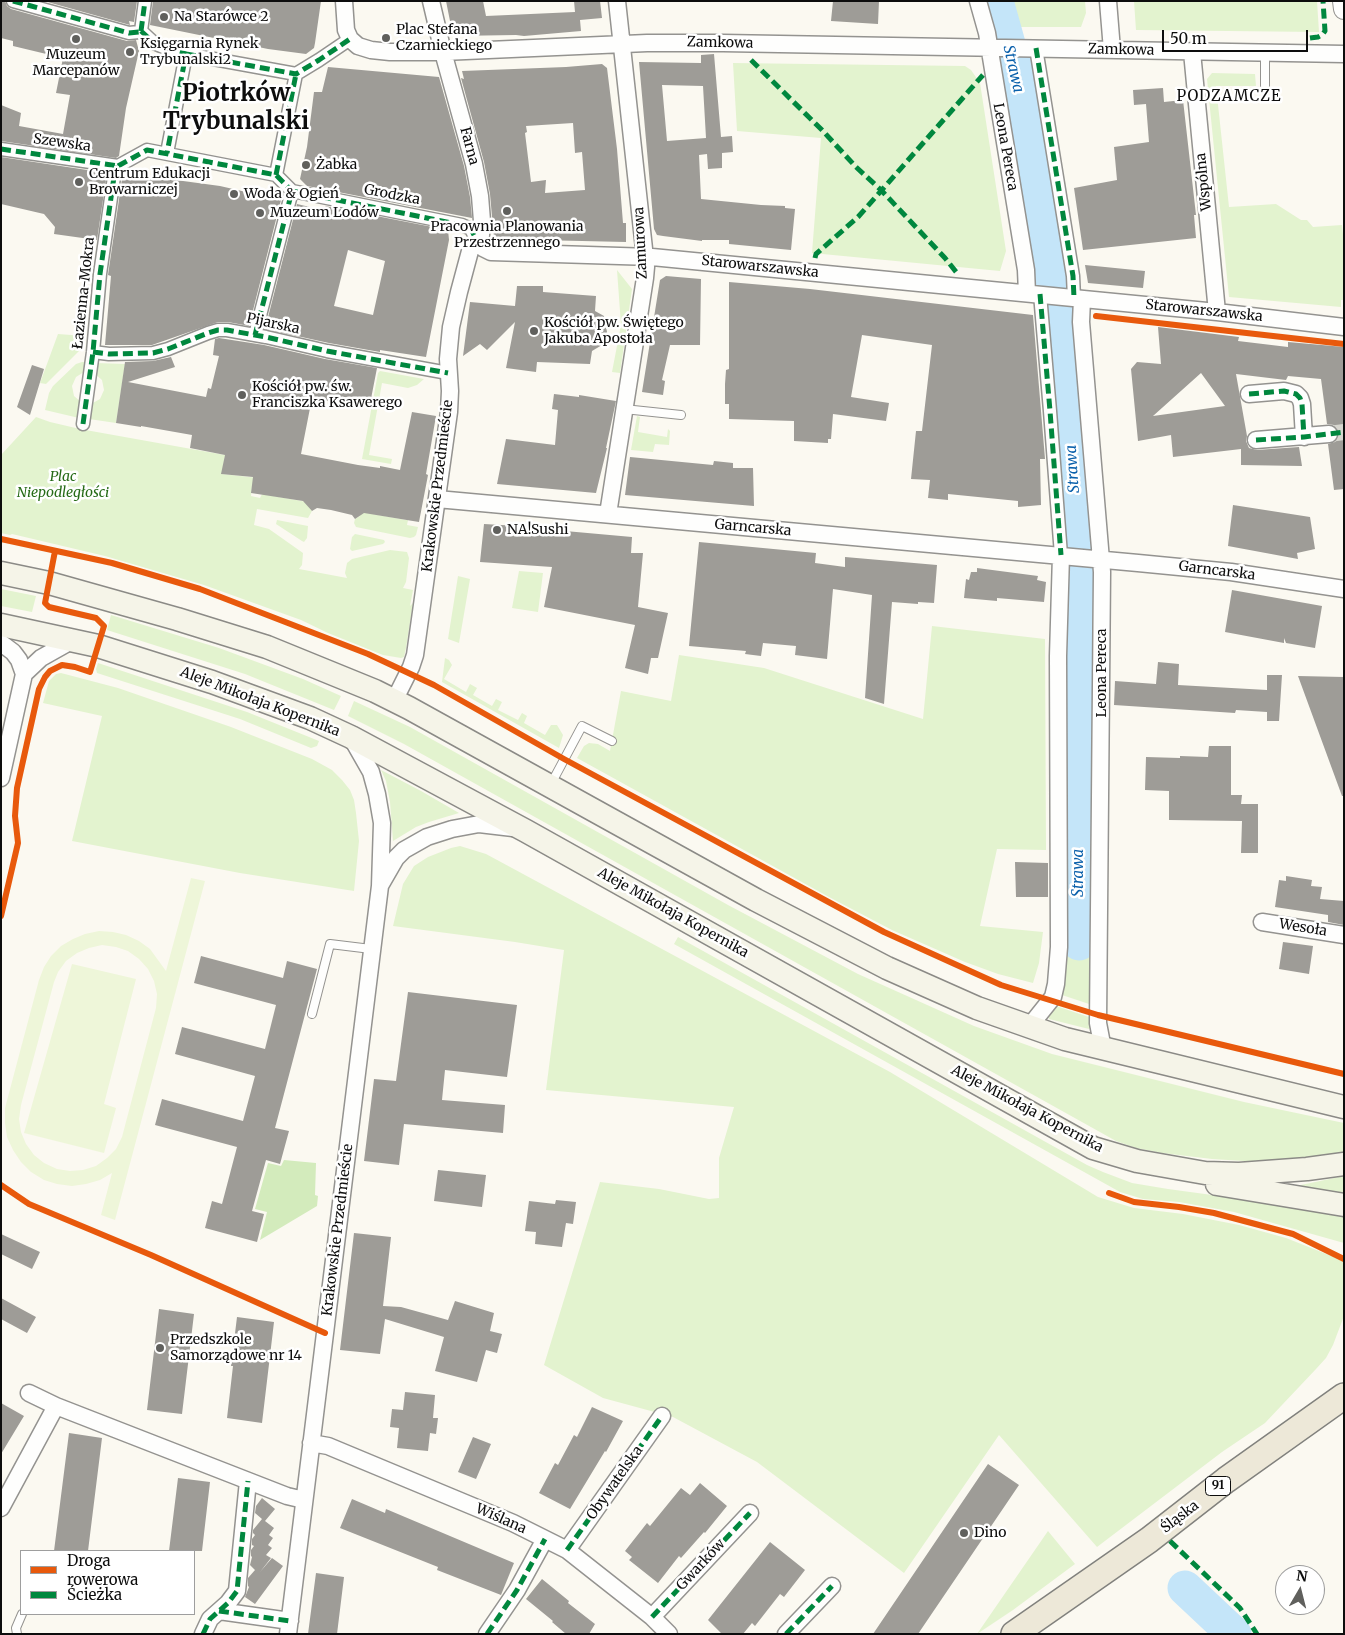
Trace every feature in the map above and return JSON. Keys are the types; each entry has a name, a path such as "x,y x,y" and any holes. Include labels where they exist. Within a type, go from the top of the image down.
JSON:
{"main road":[{"path":"1,573 49,583 168,616 267,647 355,683 394,701 550,785 756,900 886,968 977,1008 1065,1039 1344,1107"},
{"name":"Aleje Mikołaja Kopernika","path":"1,625 98,646 212,682 310,718 351,737 526,831 1093,1148 1136,1162 1205,1173 1239,1174 1344,1164"},
{"path":"1093,1148 1127,1166 1152,1173 1344,1205"},
{"name":"Śląska","path":"1014,1634 1149,1540 1226,1480 1344,1396"}],"street":[{"path":"13,1 129,33 141,31"},
{"path":"141,31 145,1"},
{"path":"344,1 346,30 350,39 358,46 371,50 390,52 443,52 431,1"},
{"name":"Zamurowa","path":"608,514 645,278 645,256 617,1"},
{"name":"Leona Pereca","path":"978,1 993,48 1026,270 1056,296 1081,322 1102,650 1098,1023 1103,1048"},
{"path":"1108,1 1112,50"},
{"path":"1343,1 1344,10"},
{"path":"141,31 154,43 186,54 296,74 350,39"},
{"name":"Zamkowa","path":"443,52 622,44 723,43 1344,54"},
{"name":"Leona Pereca","path":"1029,1027 1053,996 1056,984 1059,947 1058,656 1064,556 1050,411 1056,296 1073,276 1036,48"},
{"name":"Farna","path":"443,52 474,164 480,196 481,235 476,241"},
{"name":"Wspólna","path":"1192,52 1217,312"},
{"path":"167,154 186,54"},
{"path":"276,175 296,74"},
{"name":"Szewska","path":"1,149 118,166"},
{"path":"118,166 147,150 276,175 292,191 255,335"},
{"name":"Łazienna-Mokra","path":"83,424 93,352 100,274 114,177 118,166"},
{"name":"Grodzka","path":"292,191 462,224 471,229 476,241"},
{"name":"Starowarszawska","path":"476,241 483,248 492,252 645,256 1217,312 1344,327"},
{"name":"Krakowskie Przedmieście","path":"394,701 415,655 450,412 448,348 459,292 470,251 476,241"},
{"name":"Pijarska","path":"93,352 118,354 152,353 218,330 239,331 327,351 448,373"},
{"path":"1249,394 1284,391 1296,394 1302,404 1304,437"},
{"path":"1256,440 1329,434"},
{"name":"Garncarska","path":"437,499 1231,572 1344,589"},
{"path":"24,674 41,658 73,640"},
{"path":"1,642 19,660 24,674 1,778"},
{"name":"Krakowskie Przedmieście","path":"289,1627 380,886 382,823 377,794 371,772 351,737"},
{"name":"Krakowskie Przedmieście","path":"380,886 396,858 404,850 452,828 479,824 526,831"},
{"name":"Wesoła","path":"1262,922 1344,935"},
{"path":"29,1393 56,1406 248,1481 287,1496 304,1500"},
{"path":"1,1508 56,1406"},
{"name":"Obywatelska","path":"567,1550 662,1416"},
{"name":"Wiślana","path":"311,1443 335,1449 513,1523 567,1550 652,1617 669,1634"},
{"path":"203,1634 210,1619 228,1603 237,1591 248,1481"},
{"name":"Gwarków","path":"652,1617 750,1513"},
{"path":"487,1634 517,1590 545,1539"},
{"path":"786,1634 832,1586"},
{"path":"219,1611 289,1627"}],"lane":[{"path":"1265,52 1265,86"},
{"path":"624,408 681,415"},
{"path":"550,785 582,726 612,741"},
{"path":"312,1014 330,944 372,949"},
{"path":"17,1634 16,1628 22,1615"}],"green space":[{"path":"1005,1 1085,1 1086,13 1081,27 1014,27"},
{"path":"1134,1 1317,1 1319,32 1136,30"},
{"path":"733,63 965,66 971,70 980,83 1006,251 1000,271 812,253 821,138 737,131"},
{"path":"999,69 1006,69 1044,277 1033,276"},
{"path":"1212,73 1255,74 1256,86 1216,86 1229,207 1276,204 1301,220 1307,220 1313,227 1342,225 1344,300 1341,300 1341,307 1229,297 1207,79"},
{"path":"617,270 632,289 620,373 612,372 621,325"},
{"path":"1069,319 1075,320 1092,534 1086,534"},
{"path":"58,334 84,336 83,347 46,384 40,383"},
{"path":"86,362 84,372 76,377 72,386 74,396 81,402 79,418 45,410 49,393 53,386 76,364"},
{"path":"96,363 125,364 116,423 89,419 91,404 100,399 104,390 102,380 94,373"},
{"path":"380,371 424,379 417,385 408,388 382,383 369,455 392,459 391,464 362,459 378,373"},
{"path":"637,416 640,417 638,432 667,437 668,429 670,431 669,445 655,444 653,452 631,450"},
{"name":"Plac Niepodległości","path":"36,417 80,429 225,455 222,474 259,478 252,487 251,496 260,498 262,494 313,503 308,506 312,511 308,518 257,509 254,525 269,529 303,553 302,565 299,569 347,578 345,573 347,563 352,559 390,550 407,552 409,558 406,582 403,588 413,590 410,606 413,603 404,657 383,655 301,620 204,585 105,556 1,533 1,455"},
{"path":"357,511 408,520 407,525 418,527 416,535 410,538 356,527 355,519 360,516"},
{"path":"277,520 308,526 307,538 304,542 302,541 276,524"},
{"path":"355,534 384,540 385,542 352,551 350,549 352,537"},
{"path":"519,571 543,573 538,612 512,608"},
{"path":"458,576 470,579 459,643 448,639"},
{"path":"1066,576 1074,576 1071,621 1073,875 1071,942 1086,943 1086,629 1090,576 1095,577 1092,1005 1062,995"},
{"path":"1,589 36,596 32,612 1,606"},
{"path":"111,615 219,648 303,679 341,696 334,710 245,674 107,630"},
{"path":"932,626 1045,639 1046,850 997,849 980,926 1043,932 1039,963 1033,983 998,974 965,962 892,930 577,758 584,746 589,743 598,744 610,751 621,691 671,701 679,655 764,668 923,719"},
{"path":"445,658 452,665 444,679 466,692 470,684 477,688 473,695 492,706 496,699 502,702 498,710 518,720 522,713 527,716 524,723 545,735 551,725 557,725 563,735 559,748 442,682"},
{"path":"98,663 247,712 319,741 317,746 311,748 240,719 97,673"},
{"path":"61,673 118,688 231,727 312,759 332,770 350,790 354,800 359,841 354,891 240,873 72,841 102,716 43,703 49,681 56,674"},
{"path":"354,701 410,727 728,905 858,974 974,1026 1052,1054 1244,1102 1344,1123 1344,1152 1260,1162 1162,1153 1136,1148 1116,1141 404,744 348,716"},
{"path":"381,770 459,813 416,827 393,841 390,802 386,781"},
{"path":"460,846 486,854 890,1072 1098,1197 1134,1208 1183,1214 1239,1225 1286,1238 1344,1261 1344,1316 1326,1358 1265,1423 1222,1452 1097,1547 999,1435 904,1573 757,1462 673,1417 603,1398 544,1365 600,1182 659,1189 709,1199 719,1198 719,1158 734,1107 546,1090 564,950 393,926 403,884 414,866 428,857"},
{"path":"191,878 205,881 115,1220 101,1215 112,1173 100,1180 72,1186 44,1180 31,1172 13,1150 7,1137 5,1108 39,980 51,956 61,946 85,934 99,931 126,935 150,949 166,971","holes":["102,945 128,951 148,969 154,981 157,994 156,1008 122,1137 116,1149 96,1166 83,1170 57,1169 44,1163 34,1155 26,1144 21,1132 19,1119 21,1105 58,972 66,961 77,953"]},
{"path":"678,937 1087,1165 1132,1183 1315,1209 1344,1215 1344,1243 1234,1212 1179,1202 1143,1199 1120,1192 674,944"},
{"path":"72,964 136,979 104,1104 116,1108 104,1153 24,1133"},
{"path":"1056,1006 1092,1018 1091,1026 1089,1029 1049,1019 1049,1015"},
{"path":"284,1160 316,1163 315,1195 318,1196 317,1206 260,1240 267,1212 255,1209 268,1163 281,1166"},
{"path":"1344,1176 1344,1196 1296,1186"},
{"path":"1048,1531 1075,1564 977,1634"}],"water":[{"path":"1190,1581 1229,1613 1229,1629 1214,1630 1176,1595"}],"building":[{"path":"1,1 5,1 11,9 127,41 136,40 139,51 126,108 119,156 116,158 1,141 1,105 21,113 19,126 63,134 70,95 56,93 63,58 13,46 13,41 1,38"},
{"path":"44,1 137,1 134,22 129,21 130,25"},
{"path":"153,1 321,1 314,48 306,54 268,49 150,25"},
{"path":"446,1 483,1 486,16 575,12 574,1 600,1 602,18 580,20 581,31 524,36 453,36"},
{"path":"833,1 879,1 878,24 831,21"},
{"path":"714,54 721,137 732,136 733,152 722,153 722,168 708,169 707,154 699,155 701,199 785,206 785,208 795,209 791,250 729,244 729,240 702,241 663,236 657,235 654,229 639,62 701,63 701,55","holes":["662,85 703,86 706,138 667,141"]},
{"path":"602,64 607,68 617,149 623,223 626,223 626,242 494,239 490,194 484,162 461,78 464,79 462,71","holes":["573,123 575,153 582,152 585,190 545,193 546,180 531,182 525,133 527,132 526,126"]},
{"path":"328,67 439,77 464,166 472,218 307,186 300,179 307,147 314,92 322,92"},
{"path":"1163,88 1164,102 1183,100 1196,215 1194,215 1196,238 1083,250 1074,188 1117,180 1114,147 1149,142 1146,104 1134,105 1133,90"},
{"path":"1,157 107,173 97,240 54,234 55,227 44,214 1,204"},
{"path":"124,173 220,186 281,200 249,326 218,322 152,345 105,345 111,276 108,275"},
{"path":"297,204 331,212 325,206 448,230 449,240 426,357 380,350 380,352 265,329","holes":["348,250 385,261 373,315 334,306"]},
{"path":"1085,265 1145,271 1143,288 1088,283"},
{"path":"666,276 701,279 700,345 670,345 662,380 665,381 663,395 642,392 660,280"},
{"path":"729,282 810,289 1033,315 1045,459 1040,459 1041,505 1018,507 1018,501 948,494 948,500 928,498 930,480 911,479 916,431 922,431 932,345 862,335 851,397 889,403 886,421 833,414 831,439 828,439 828,443 794,441 794,421 729,419 729,404 725,404 725,384 726,370 729,369"},
{"name":"Kościół pw. Świętego Jakuba Apostoła","path":"517,286 543,286 543,292 596,296 595,311 604,316 607,332 602,345 592,351 590,364 537,362 536,372 506,368 515,322 487,350 480,344 463,356 470,302 515,306"},
{"path":"1158,327 1239,337 1238,341 1288,347 1288,342 1344,347 1344,489 1334,490 1328,444 1335,442 1339,433 1334,425 1327,424 1321,379 1288,376 1286,380 1236,374 1247,436 1246,441 1249,448 1257,450 1299,447 1302,466 1241,465 1241,449 1173,457 1171,435 1138,441 1131,369 1137,362 1161,364","holes":["1201,373 1225,406 1153,416"]},
{"path":"215,339 264,345 325,359 377,368 370,404 360,403 359,406 312,398 301,454 358,465 380,468 380,466 400,470 412,412 436,416 419,522 364,513 355,519 352,515 331,510 317,508 312,511 303,501 251,493 253,477 221,474 225,455 190,448 192,435 116,423 125,362 153,361 171,357 175,367 128,382 206,397 208,388 211,389 219,356 213,355"},
{"path":"32,365 44,369 30,415 17,407"},
{"path":"554,394 579,397 579,395 616,401 596,493 497,484 506,439 555,445 558,410 552,409"},
{"path":"630,457 713,465 714,461 733,463 733,468 753,468 754,506 625,495"},
{"path":"1233,505 1310,517 1315,549 1297,553 1298,559 1228,546"},
{"path":"484,524 554,528 554,530 632,537 631,553 643,553 638,607 668,613 658,658 651,658 648,674 625,668 635,625 544,607 552,567 480,562"},
{"path":"699,542 816,553 815,563 845,567 845,557 937,565 934,603 892,602 884,704 865,698 872,595 833,589 827,659 795,655 796,646 763,643 761,656 745,654 746,651 689,646"},
{"path":"977,568 1038,576 1037,580 1046,582 1044,602 997,598 997,601 964,598 966,579 969,580 971,572 977,572"},
{"path":"1232,590 1322,606 1315,648 1286,643 1284,638 1284,643 1225,632"},
{"path":"1158,662 1179,664 1178,685 1267,690 1267,675 1282,675 1279,721 1267,721 1267,712 1236,710 1235,713 1114,705 1115,681 1156,684"},
{"path":"1298,676 1344,677 1344,796 1342,796"},
{"path":"1209,746 1231,746 1231,795 1242,795 1241,804 1258,804 1258,853 1241,853 1242,821 1169,820 1169,791 1145,790 1146,757 1208,757"},
{"path":"1015,862 1048,863 1048,897 1016,897"},
{"path":"1286,876 1312,880 1311,886 1322,887 1320,899 1344,901 1344,925 1328,922 1328,915 1275,907 1279,880 1286,881"},
{"path":"1283,942 1313,946 1309,974 1279,969"},
{"path":"201,956 283,978 287,961 317,969 275,1128 289,1131 280,1164 266,1160 252,1211 264,1214 257,1242 205,1228 212,1201 222,1204 237,1147 155,1125 162,1099 243,1121 255,1076 175,1054 182,1027 265,1049 276,1005 194,983"},
{"path":"408,992 517,1005 507,1077 445,1070 442,1100 505,1105 503,1133 404,1124 399,1165 364,1161 374,1079 396,1081"},
{"path":"438,1170 486,1175 482,1207 434,1201"},
{"path":"556,1200 576,1202 573,1224 566,1223 562,1247 535,1244 536,1232 525,1231 529,1201 555,1204"},
{"path":"354,1233 391,1237 383,1306 401,1307 448,1320 455,1301 494,1313 490,1331 502,1334 497,1353 486,1350 477,1382 435,1371 444,1337 385,1319 380,1354 340,1350"},
{"path":"1,1234 40,1252 32,1269 1,1254"},
{"path":"1,1298 36,1317 27,1333 1,1319"},
{"path":"159,1309 194,1314 182,1414 147,1410"},
{"path":"237,1317 274,1322 262,1423 227,1418"},
{"path":"405,1392 435,1395 433,1418 438,1418 436,1434 430,1433 428,1451 397,1448 399,1428 390,1427 392,1409 403,1410"},
{"path":"1,1403 24,1416 1,1454"},
{"path":"592,1407 623,1421 570,1509 539,1493 555,1463 558,1465 574,1435 577,1437"},
{"path":"69,1433 102,1438 88,1550 54,1550"},
{"path":"473,1437 491,1444 476,1479 458,1472"},
{"name":"Dino","path":"988,1464 1019,1485 918,1634 873,1634"},
{"path":"178,1478 210,1482 202,1551 169,1550"},
{"path":"700,1483 727,1506 681,1558 679,1556 658,1583 629,1560 632,1557 625,1551 647,1523 650,1526 681,1488 690,1495"},
{"path":"262,1498 275,1509 265,1521 274,1528 269,1535 273,1538 268,1545 272,1548 266,1555 271,1558 260,1572 272,1558 283,1566 255,1604 245,1597 249,1587 248,1578 255,1570 250,1565 251,1550 254,1546 252,1545 252,1539 255,1535 253,1530 262,1519 255,1513 256,1506"},
{"path":"352,1499 385,1513 386,1509 514,1563 501,1595 437,1570 438,1567 340,1528"},
{"path":"770,1542 805,1570 784,1597 780,1594 755,1626 752,1623 743,1634 722,1634 708,1620"},
{"path":"316,1573 344,1577 337,1634 308,1634"},
{"path":"542,1579 595,1624 589,1634 566,1634 526,1599"}],"waterway":[{"name":"Strawa","path":"996,1 1015,69 1063,336 1078,533 1079,943"},
{"name":"Strawa","path":"1185,1588 1234,1634"}],"tunnel":[{"path":"1329,434 1344,432"}],"marked path":[{"path":"13,1 129,33 141,31"},
{"path":"141,31 145,1"},
{"path":"1310,38 1318,37 1325,31 1323,1"},
{"path":"141,31 154,43 186,54 167,153"},
{"path":"186,54 296,74 350,39"},
{"path":"1036,48 1073,276 1074,298"},
{"path":"751,60 881,190 957,273"},
{"path":"276,175 296,74"},
{"path":"815,258 816,254 858,217 983,75"},
{"path":"1,149 118,166"},
{"path":"118,166 147,150 276,175 292,191"},
{"path":"83,424 93,352 100,274 114,177 118,166"},
{"path":"292,191 462,225 471,229 477,241"},
{"path":"255,335 292,191"},
{"path":"1040,294 1061,555"},
{"path":"93,352 109,354 153,353 208,333 227,330 327,351 448,373"},
{"path":"1249,394 1284,391 1296,394 1302,404 1304,437"},
{"path":"1256,440 1344,432"},
{"path":"567,1550 662,1416"},
{"path":"203,1634 210,1619 228,1603 237,1591 248,1481"},
{"path":"652,1617 750,1513"},
{"path":"487,1634 517,1590 545,1539"},
{"path":"1170,1541 1240,1608 1257,1634"},
{"path":"786,1634 832,1586"},
{"path":"219,1611 290,1621"}],"cycle path":[{"path":"1096,316 1344,344"},
{"path":"1,539 112,563 200,589 368,654 434,685 564,759 884,932 1001,985 1098,1015 1344,1074"},
{"path":"1,916 18,843 15,816 17,788 39,689 50,671 62,665 90,672 104,626 96,618 49,607 45,603 55,551"},
{"path":"1,1185 29,1204 151,1255 325,1333"},
{"path":"1109,1193 1134,1202 1214,1213 1293,1234 1344,1259"}],"place":[{"name":"Na Starówce 2","path":"164,17"},
{"name":"Plac Stefana Czarnieckiego","path":"386,38"},
{"name":"Muzeum Marcepanów","path":"76,39"},
{"name":"Księgarnia Rynek Trybunalski2","path":"130,52"},
{"name":"Żabka","path":"306,165"},
{"name":"Centrum Edukacji Browarniczej","path":"79,182"},
{"name":"Woda & Ogień","path":"234,194"},
{"name":"Pracownia Planowania Przestrzennego","path":"507,211"},
{"name":"Muzeum Lodów","path":"260,213"},
{"name":"Kościół pw. Świętego Jakuba Apostoła","path":"534,331"},
{"name":"Kościół pw. św. Franciszka Ksawerego","path":"242,395"},
{"name":"NA!Sushi","path":"497,530"},
{"name":"Przedszkole Samorządowe nr 14","path":"160,1348"},
{"name":"Dino","path":"964,1533"}],"district":[{"name":"PODZAMCZE","path":"1229,97"},
{"name":"Piotrków Trybunalski","path":"236,108"}]}
